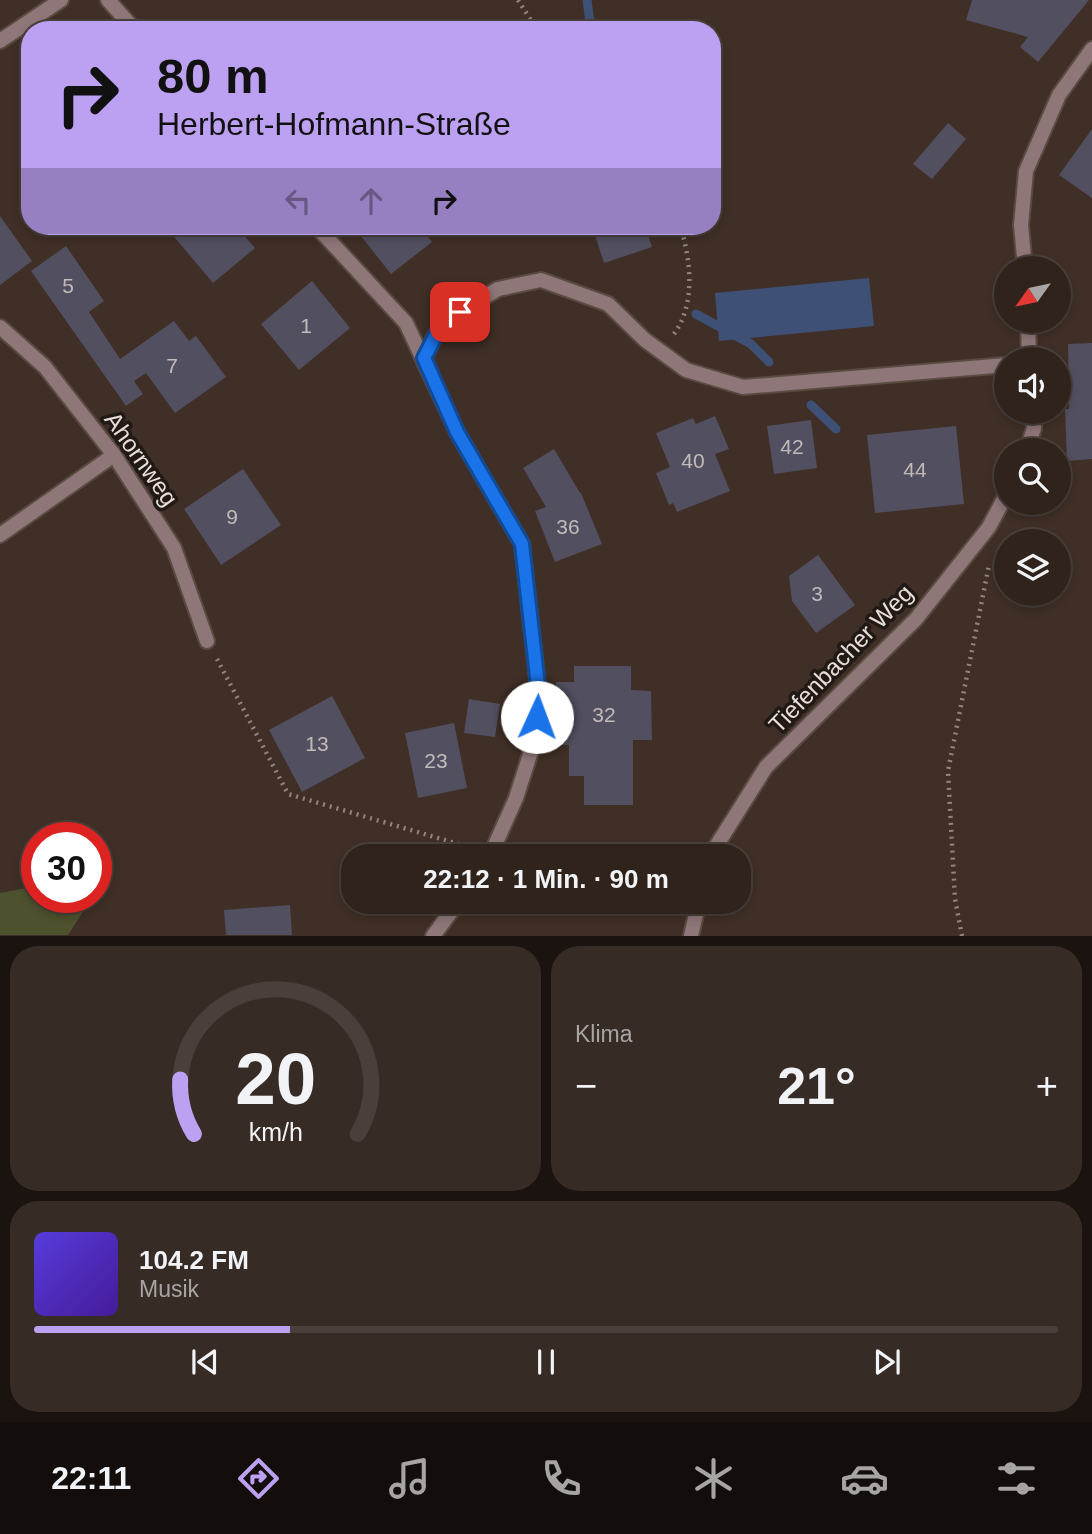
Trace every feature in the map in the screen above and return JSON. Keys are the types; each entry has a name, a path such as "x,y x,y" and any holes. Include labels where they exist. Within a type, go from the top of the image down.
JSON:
{"street":[{"path":"30,21 61,0"},
{"path":"108,0 127,21"},
{"path":"0,41 21,27"},
{"path":"1024,256 1021,225 1026,171 1059,95 1092,49"},
{"path":"324,235 406,323 457,432 522,544 539,695 535,738 516,798 495,844"},
{"path":"424,358 442,323 498,289 541,280 608,304 645,340 686,370 743,387 994,366"},
{"name":"Ahornweg","path":"0,327 45,367 114,455 174,548 207,641"},
{"path":"0,535 114,455"},
{"name":"Tiefenbacher Weg","path":"717,844 766,767 916,619 989,527 995,515"},
{"path":"433,936 449,914"},
{"path":"691,936 696,914"}],"path":[{"path":"518,0 531,21"},
{"path":"661,351 684,321 690,282 683,235"},
{"path":"962,936 955,899 948,771 990,563"},
{"path":"207,641 288,794 454,844"}],"green space":[{"path":"21,889 21,913 82,913 68,935 0,935 0,893"}],"water":[{"path":"869,278 874,326 719,341 715,293"}],"building":[{"path":"972,0 1089,0 1038,62 1020,47 1028,37 966,20"},
{"path":"948,123 966,139 932,179 913,164"},
{"path":"1092,129 1092,198 1059,175"},
{"path":"0,216 32,261 0,285"},
{"path":"173,235 244,235 255,248 213,283"},
{"path":"360,235 426,235 432,242 391,274"},
{"path":"595,235 648,235 652,247 604,263"},
{"path":"66,246 104,301 89,312 120,359 174,321 189,341 196,336 226,377 175,413 146,373 134,381 143,394 126,406 31,271"},
{"path":"312,281 350,328 299,370 261,324"},
{"path":"1092,343 1092,459 1071,461 1071,438 1066,438 1066,424 1071,424 1071,347 1068,344"},
{"path":"715,416 729,449 715,454 730,491 677,512 673,503 669,505 656,473 670,467 656,433 693,418 696,424"},
{"path":"811,420 817,468 774,474 767,426"},
{"path":"956,426 964,504 875,513 867,435"},
{"path":"554,449 581,493 602,544 555,562 535,511 546,507 523,468"},
{"path":"243,469 281,525 221,565 184,509"},
{"path":"818,555 855,605 816,633 792,601 789,576"},
{"path":"574,666 631,666 631,690 651,691 652,740 633,740 633,805 584,805 584,776 569,776 569,745 556,745 556,682 574,682"},
{"path":"332,696 365,758 302,792 269,730"},
{"path":"469,699 500,704 495,737 464,733"},
{"path":"454,723 467,788 418,798 405,733"},
{"path":"290,905 292,935 226,935 224,910"}],"waterway":[{"path":"587,0 590,21"},
{"path":"696,314 751,344 769,362"},
{"path":"811,405 836,429"}],"route":[{"path":"460,312 442,323 424,358 457,432 522,544 539,695 537,717"}]}
